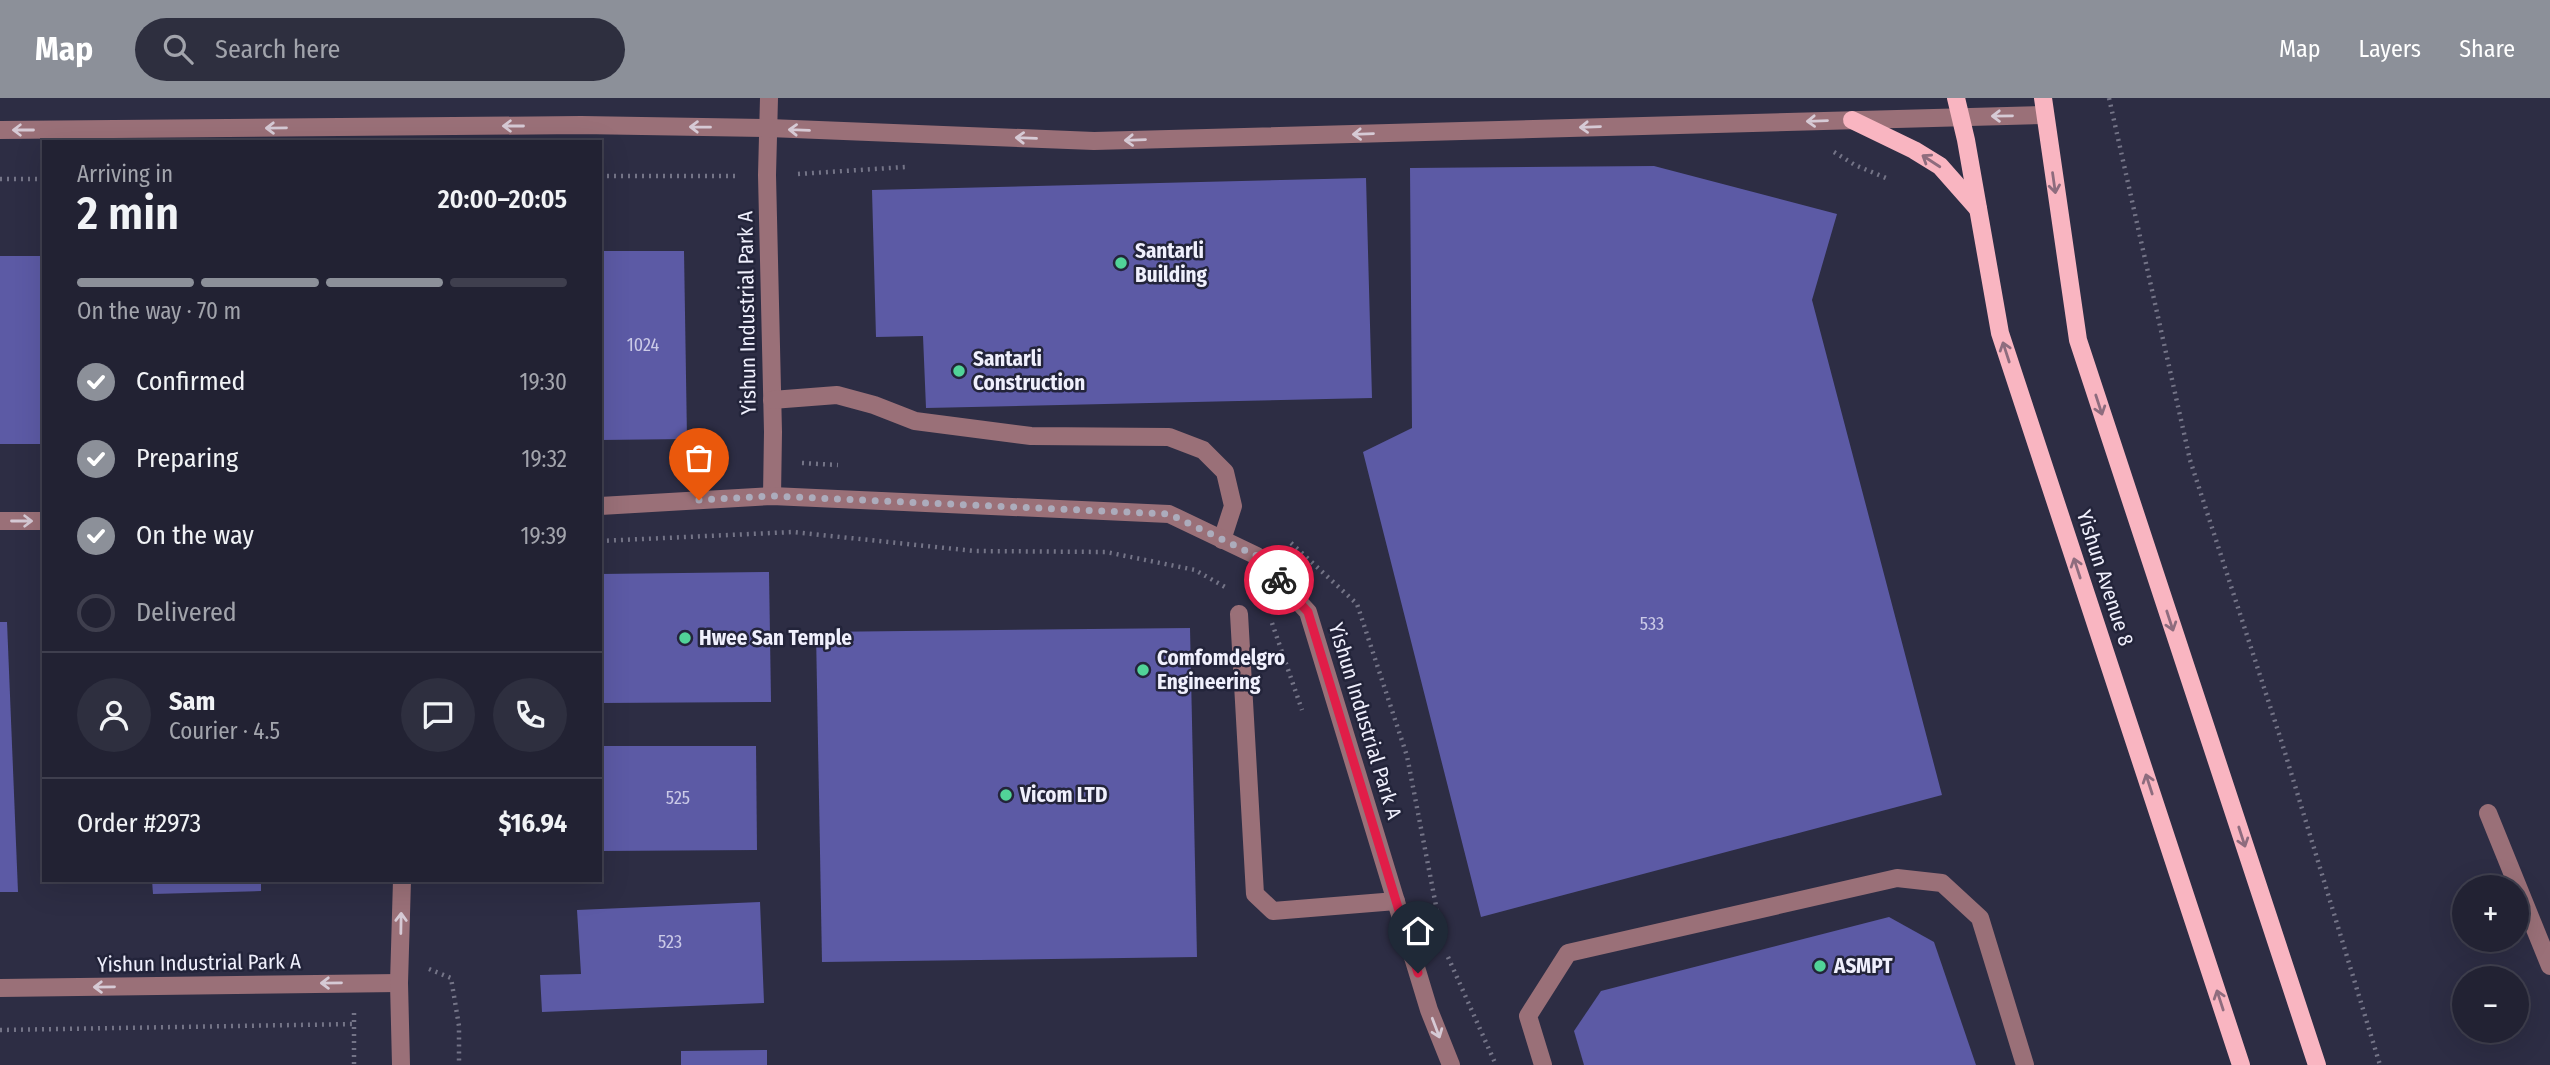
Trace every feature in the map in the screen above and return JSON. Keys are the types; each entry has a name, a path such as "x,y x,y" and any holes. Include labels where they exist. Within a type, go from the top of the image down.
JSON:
{"main road":[{"name":"Yishun Avenue 8","path":"1956,98 1966,140 2000,334 2241,1065"},
{"path":"2044,107 2078,340 2317,1065"},
{"path":"1852,120 1914,150 1940,166 1978,209"}],"street":[{"name":"Yishun Industrial Park A","path":"769,98 767,176 772,496"},
{"path":"0,131 581,125 769,128 1094,141 1959,117 2044,107"},
{"path":"772,400 836,395 874,404 915,421 1031,436 1169,437 1203,450 1225,472 1233,506 1223,540"},
{"name":"Yishun Industrial Park A","path":"602,506 772,496 1169,514 1257,556 1308,612 1429,1010 1451,1065"},
{"path":"0,521 42,521"},
{"path":"1239,614 1255,894 1273,911 1396,901"},
{"path":"2488,813 2550,966"},
{"path":"1543,1065 1528,1016 1568,953 1897,878 1942,883 1980,918 2025,1065"},
{"path":"401,1065 399,983 402,882"},
{"name":"Yishun Industrial Park A","path":"0,988 399,983"}],"path":[{"path":"2109,98 2190,460 2282,743 2380,1065"},
{"path":"0,179 42,179"},
{"path":"602,541 793,533 974,551 1106,552 1195,570 1226,588"},
{"path":"1269,612 1303,712"},
{"path":"400,957 451,978 459,1027 459,1065"},
{"path":"354,983 354,1065"},
{"path":"0,1030 354,1024"}],"building":[{"path":"1654,166 1837,214 1812,300 1942,795 1481,917 1363,452 1412,428 1410,168"},
{"name":"Santarli Building","path":"1366,178 1372,398 926,408 923,336 876,337 872,190"},
{"path":"602,251 684,251 687,439 602,440"},
{"path":"0,256 42,256 42,444 0,444"},
{"name":"Hwee San Temple","path":"769,572 771,702 602,703 602,574"},
{"path":"0,622 7,622 18,892 0,892"},
{"name":"Vicom LTD","path":"1190,628 1197,957 822,962 816,632"},
{"path":"602,746 756,746 757,850 602,851"},
{"path":"152,882 261,882 261,891 153,894"},
{"path":"760,902 764,1003 542,1012 540,975 581,974 577,910"},
{"name":"ASMPT","path":"1889,917 1934,942 1976,1065 1584,1065 1574,1031 1601,991"},
{"path":"767,1050 767,1065 681,1065 681,1051"}],"way so far":[{"path":"699,500 772,496 1169,514 1257,556 1279,580"}],"place":[{"name":"Santarli Building","path":"1121,263"},
{"name":"Santarli Construction","path":"959,371"},
{"name":"Hwee San Temple","path":"685,638"},
{"name":"Comfomdelgro Engineering","path":"1143,670"},
{"name":"Vicom LTD","path":"1006,795"},
{"name":"ASMPT","path":"1820,966"}],"route":[{"path":"1279,580 1308,612 1418,973"}]}
